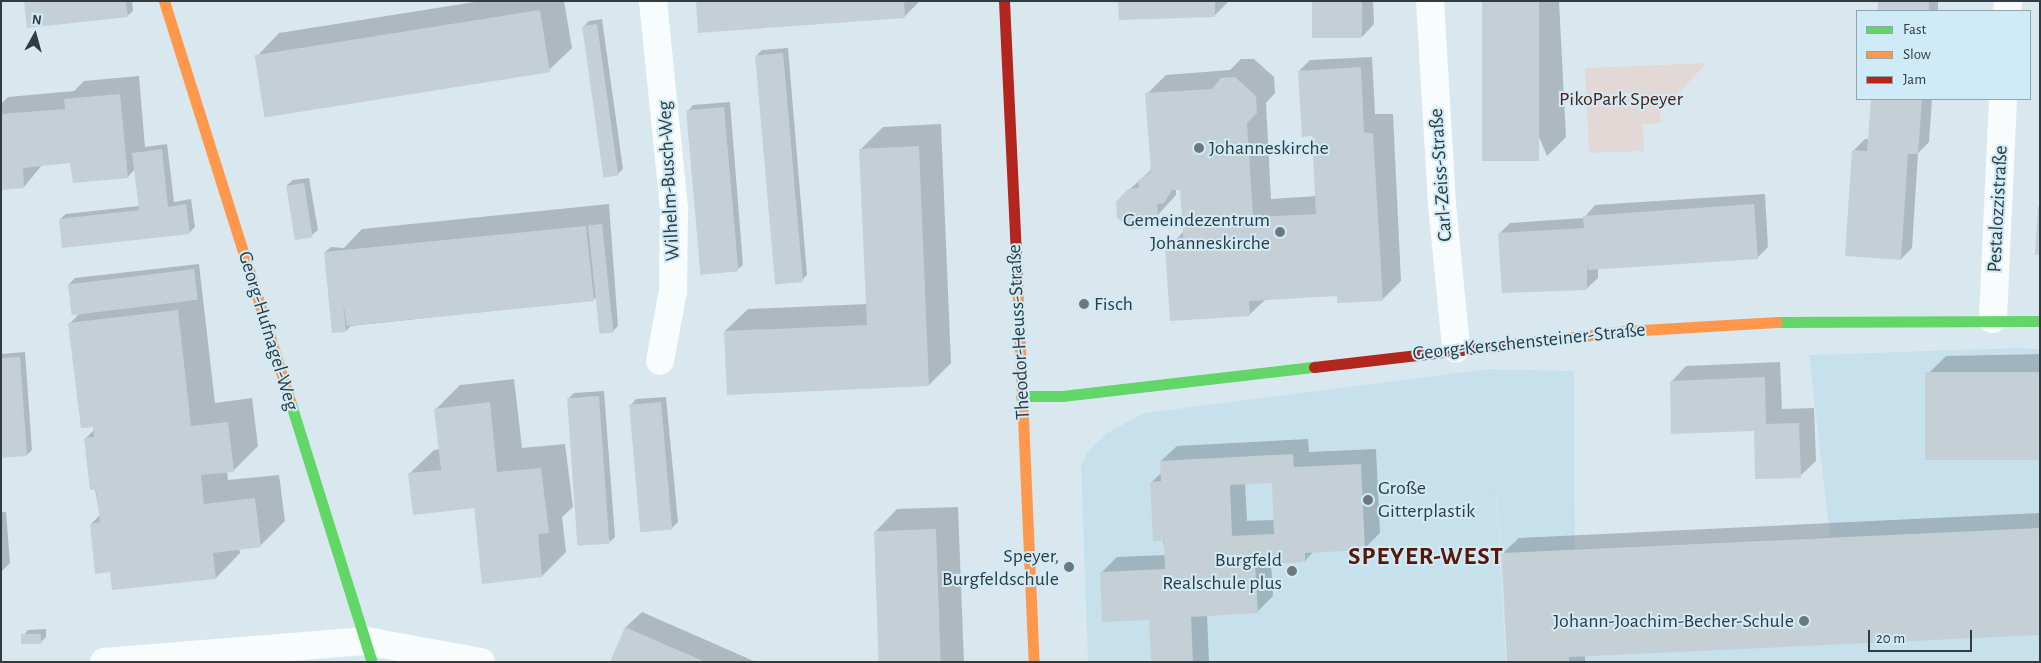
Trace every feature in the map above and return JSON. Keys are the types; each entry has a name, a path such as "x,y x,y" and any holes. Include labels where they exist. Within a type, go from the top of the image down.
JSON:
{"street":[{"name":"Georg-Hufnagel-Weg","path":"164,1 369,652"},
{"name":"Wilhelm-Busch-Weg","path":"653,1 674,209 673,291 660,361"},
{"name":"Theodor-Heuss-Straße","path":"1004,1 1034,662"},
{"name":"Carl-Zeiss-Straße","path":"1430,1 1442,204 1456,348"},
{"name":"Pestalozzistraße","path":"1993,319 2003,100"},
{"name":"Georg-Kerschensteiner-Straße","path":"1021,396 1062,396 1456,348 1626,331 1773,322 1993,319 2040,321"},
{"path":"104,662 369,652 481,662"}],"shaded area":[{"path":"2018,348 2040,349 2040,662 1507,662 1491,412 1506,662 1088,662 1081,465 1088,451 1107,433 1144,413 1488,369 1574,371 1575,549 1830,537 1809,355"}],"green space":[{"name":"PikoPark Speyer","path":"1707,63 1660,112 1661,123 1643,124 1644,151 1589,153 1585,68"}],"building":[{"path":"24,1 126,1 128,17 27,28"},
{"path":"696,1 904,1 905,18 698,33"},
{"path":"1118,1 1215,1 1215,17 1119,20"},
{"path":"1312,1 1362,1 1362,38 1312,38"},
{"path":"1482,1 1539,1 1539,161 1482,161"},
{"path":"1878,1 1929,1 1929,10 1878,10"},
{"path":"540,10 550,72 264,117 255,55"},
{"path":"597,24 618,176 603,178 582,26"},
{"path":"783,53 803,282 775,285 755,55"},
{"name":"Gemeindezentrum Johanneskirche","path":"1361,67 1364,132 1373,134 1383,301 1337,303 1337,296 1249,301 1250,316 1170,321 1165,248 1184,247 1180,190 1172,190 1164,203 1157,204 1158,215 1148,228 1131,229 1117,218 1116,202 1128,189 1139,188 1138,181 1151,172 1145,93 1212,89 1221,78 1235,77 1256,96 1257,113 1247,123 1253,217 1316,214 1312,136 1302,137 1298,71"},
{"path":"120,94 128,178 73,183 70,163 23,168 24,188 1,190 1,114 65,109 64,99"},
{"path":"1871,100 1922,100 1918,154 1908,154 1901,260 1845,256 1852,150 1867,151"},
{"path":"724,107 738,271 701,275 686,110"},
{"path":"919,146 929,386 727,395 724,331 867,325 859,149"},
{"path":"162,149 168,207 186,204 190,234 62,248 59,219 139,210 132,153"},
{"path":"304,183 313,237 295,240 286,186"},
{"path":"1754,204 1758,259 1588,270 1587,262 1587,290 1502,293 1498,233 1584,228 1583,216"},
{"path":"2038,206 2040,206 2040,255 2035,255"},
{"path":"602,224 613,332 599,334 588,225"},
{"path":"586,226 594,301 347,326 343,301 346,332 332,333 324,252"},
{"path":"194,269 198,300 72,315 68,284"},
{"path":"178,310 191,426 228,422 234,472 201,475 204,504 255,498 261,547 213,553 216,579 112,590 110,572 95,574 90,524 100,522 96,490 90,490 84,438 94,437 93,427 81,428 68,323"},
{"path":"20,357 27,456 1,458 1,358"},
{"path":"1925,372 2040,372 2040,460 1925,460"},
{"path":"1765,377 1766,424 1799,423 1801,478 1755,479 1754,431 1671,434 1670,381"},
{"path":"599,396 609,544 577,546 567,398"},
{"path":"490,402 497,472 541,468 549,533 538,534 542,577 482,584 474,508 413,515 408,473 441,470 434,409"},
{"path":"661,402 672,530 640,532 629,405"},
{"path":"1293,454 1294,467 1361,464 1365,550 1305,553 1305,562 1255,565 1258,613 1191,617 1193,662 1151,662 1149,620 1102,622 1100,572 1165,569 1164,541 1153,541 1150,482 1161,481 1160,461","holes":["1272,483 1274,534 1232,536 1230,485"]},
{"path":"2040,528 2040,635 1569,657 1569,662 1507,662 1502,553"},
{"path":"936,529 941,662 879,662 874,531"},
{"path":"625,627 705,662 610,662"},
{"path":"21,634 41,634 41,644 21,644"}],"traffic: fast":[{"path":"1777,322 2040,321"},
{"path":"1021,396 1062,396 1314,367"},
{"path":"290,401 372,662"}],"traffic: slow":[{"path":"164,1 290,401"},
{"path":"1017,280 1034,662"},
{"path":"1504,345 1626,331 1777,322"}],"traffic: jam":[{"path":"1004,1 1017,280"},
{"path":"1314,367 1504,345"}],"place":[{"name":"Johanneskirche","path":"1199,148"},
{"name":"Gemeindezentrum Johanneskirche","path":"1280,232"},
{"name":"Fisch","path":"1084,304"},
{"name":"Große Gitterplastik","path":"1368,500"},
{"name":"Speyer, Burgfeldschule","path":"1069,567"},
{"name":"Burgfeld Realschule plus","path":"1292,571"},
{"name":"Johann-Joachim-Becher-Schule","path":"1804,621"}],"district":[{"name":"SPEYER-WEST","path":"1426,557"}]}
